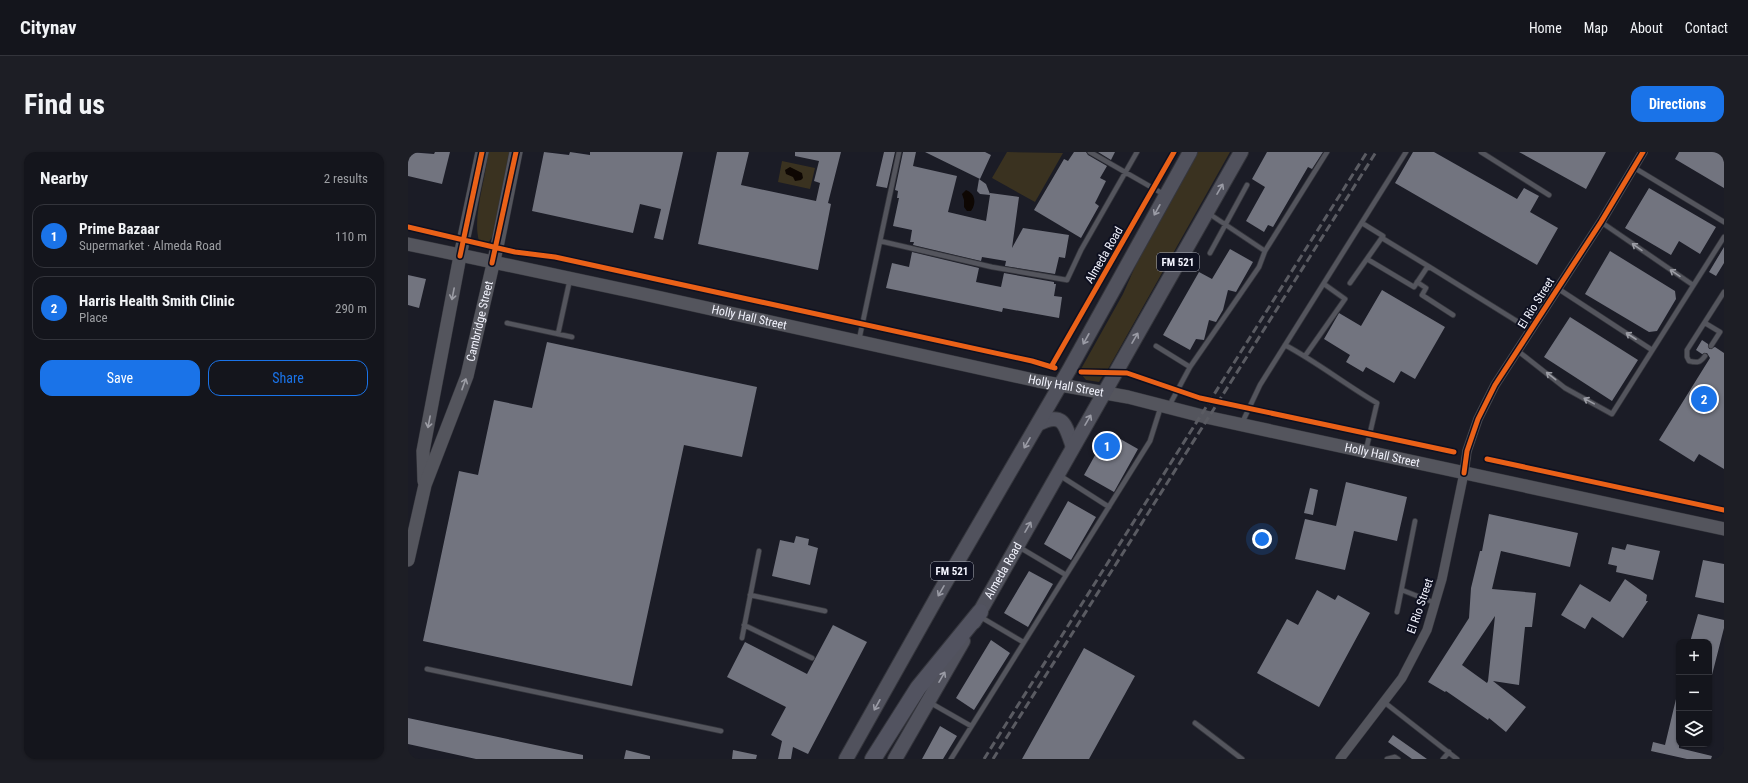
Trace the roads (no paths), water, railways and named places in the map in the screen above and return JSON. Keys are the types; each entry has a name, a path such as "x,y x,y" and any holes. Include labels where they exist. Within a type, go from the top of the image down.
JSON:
{"highway":[{"path":"873,759 918,688 979,613"}],"main road":[{"name":"Almeda Road","path":"846,759 941,590 1061,385 1190,152"},
{"name":"Almeda Road","path":"895,759 1241,152"},
{"path":"1038,424 1050,418 1063,422 1073,447"}],"street":[{"name":"Cambridge Street","path":"424,485 423,451 460,256 482,152"},
{"name":"Cambridge Street","path":"408,560 424,485 467,376 516,152"},
{"name":"El Rio Street","path":"1340,759 1402,678 1423,637 1442,579 1464,473 1467,451 1478,419 1495,385 1601,222 1643,152"},
{"name":"Holly Hall Street","path":"408,244 492,263 640,293 858,342 1104,393 1724,529"}],"lane":[{"path":"858,342 899,152"},
{"path":"1090,152 1165,195"},
{"path":"880,241 992,267 1067,280 1081,250 1137,152"},
{"path":"951,759 1150,441 1165,407 1190,367 1259,267 1265,251 1327,152"},
{"path":"1241,424 1260,385 1406,152"},
{"path":"1481,152 1548,195"},
{"path":"1633,167 1724,222"},
{"path":"1210,253 1247,185"},
{"path":"1207,212 1265,251"},
{"path":"1601,222 1693,286"},
{"path":"1362,223 1383,236 1382,238 1531,330"},
{"path":"1518,351 1565,388 1612,414 1724,237"},
{"path":"1350,283 1382,238"},
{"path":"1367,259 1414,287 1428,266"},
{"path":"558,334 570,279"},
{"path":"1417,282 1426,288 1422,295 1453,315"},
{"path":"1305,356 1345,299 1324,284"},
{"path":"1557,288 1652,350"},
{"path":"1705,356 1701,362 1696,363 1689,361 1686,357 1687,350 1722,300 1724,292"},
{"path":"507,323 572,337"},
{"path":"1705,323 1720,332 1712,346"},
{"path":"1285,345 1305,356 1377,403 1365,451"},
{"path":"1156,346 1190,367"},
{"path":"1057,474 1109,507"},
{"path":"1398,612 1414,521"},
{"path":"1017,545 1066,575"},
{"path":"742,638 759,551"},
{"path":"1402,590 1435,603"},
{"path":"750,595 825,611"},
{"path":"979,613 1023,642"},
{"path":"744,625 812,658"},
{"path":"427,669 721,731"},
{"path":"928,702 971,726"},
{"path":"1384,702 1457,759"},
{"path":"1195,723 1242,759"},
{"path":"1444,759 1449,752"},
{"path":"1387,759 1395,757 1398,759"}],"railway":[{"path":"984,759 1367,152"},
{"path":"993,759 1376,152"}],"place":[{"name":"Harris Health Smith Clinic","path":"1704,399"},
{"name":"Prime Bazaar","path":"1107,446"}]}
